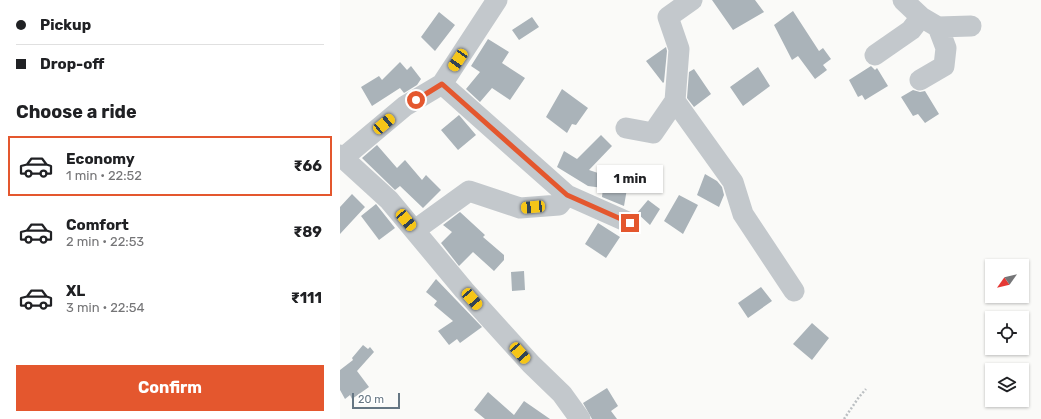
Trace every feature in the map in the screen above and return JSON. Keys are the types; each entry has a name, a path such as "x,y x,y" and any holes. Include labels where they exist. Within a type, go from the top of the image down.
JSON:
{"street":[{"path":"498,0 442,84 405,106 342,156 389,200 493,323 531,364 562,394 580,419"},
{"path":"626,128 652,133 675,101 680,49 668,17 692,0"},
{"path":"904,0 929,22 946,48 944,66 920,80"},
{"path":"875,55 911,30 929,22 971,26"},
{"path":"442,84 567,195 630,223"},
{"path":"675,101 733,182 743,214 794,291"},
{"path":"415,230 469,191 520,208 559,205 567,195"}],"path":[{"path":"844,419 866,389"}],"building":[{"path":"712,0 755,0 764,12 733,30"},
{"path":"793,11 819,51 823,48 831,59 823,65 827,70 815,79 798,56 792,60 774,25"},
{"path":"439,12 455,25 435,51 421,37"},
{"path":"532,17 539,27 519,40 512,30"},
{"path":"488,39 509,52 502,63 525,78 510,100 492,88 480,102 466,89 480,72 471,66"},
{"path":"666,47 667,51 663,83 646,61"},
{"path":"400,62 407,70 411,66 421,79 417,85 404,93 400,88 372,106 361,87 379,76 382,80"},
{"path":"871,66 875,70 877,68 888,86 865,100 862,95 858,97 849,80"},
{"path":"758,67 770,86 743,106 730,87"},
{"path":"694,69 711,94 694,107 687,98 689,72"},
{"path":"562,89 588,108 576,125 572,124 567,133 546,117"},
{"path":"913,90 920,92 925,91 939,114 925,123 918,114 913,116 901,97"},
{"path":"459,115 476,135 458,150 441,130"},
{"path":"601,135 612,146 589,170 628,183 624,206 602,197 603,188 588,186 557,167 564,151 577,159"},
{"path":"377,145 397,168 405,160 422,180 426,175 441,190 423,208 400,186 395,190 362,158"},
{"path":"705,174 717,181 722,187 724,195 719,207 697,195"},
{"path":"352,194 365,207 340,234 340,207"},
{"path":"679,195 698,205 683,234 664,221"},
{"path":"648,200 660,209 650,225 637,213"},
{"path":"376,204 395,228 379,240 361,216"},
{"path":"460,212 485,235 483,237 504,255 504,260 494,271 473,252 459,266 441,243 452,232 443,225"},
{"path":"598,223 620,237 606,258 585,244"},
{"path":"524,271 525,290 512,291 511,272"},
{"path":"436,279 482,327 460,343 457,339 449,345 438,331 453,321 434,305 437,301 426,292"},
{"path":"761,287 772,301 748,318 738,303"},
{"path":"812,323 829,338 812,360 793,344"},
{"path":"363,345 368,349 370,347 374,352 357,371 369,387 352,399 350,395 345,399 340,390 340,370 353,360 352,358"},
{"path":"607,388 618,406 611,411 617,419 592,419 583,403"},
{"path":"488,392 514,415 524,401 550,419 485,419 474,410"}],"route":[{"path":"416,100 442,84 567,195 630,223"}]}
